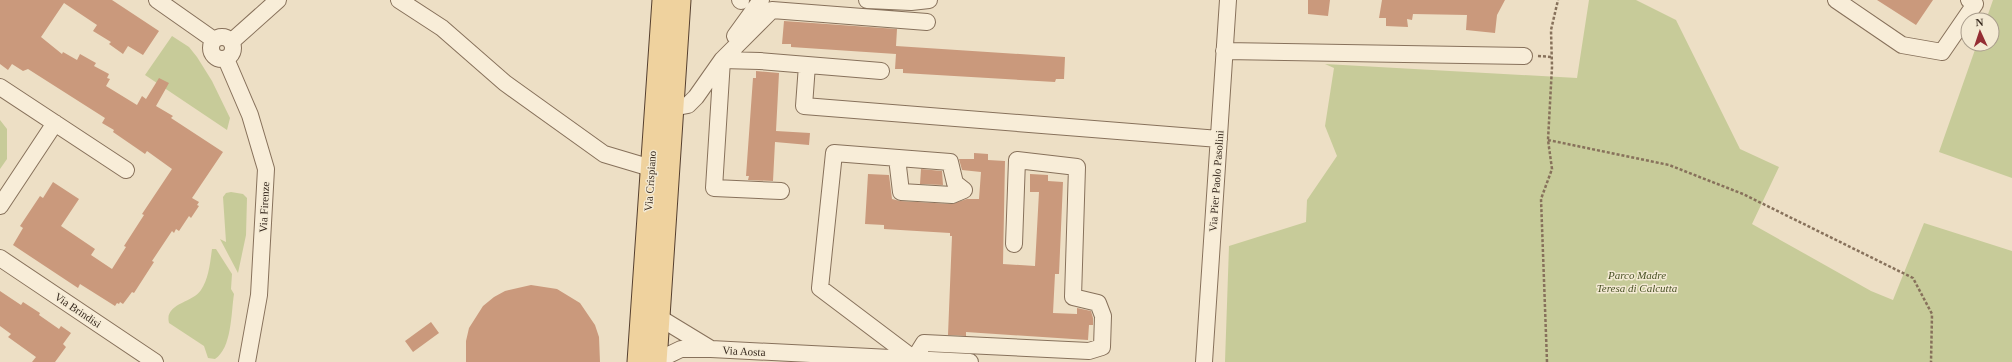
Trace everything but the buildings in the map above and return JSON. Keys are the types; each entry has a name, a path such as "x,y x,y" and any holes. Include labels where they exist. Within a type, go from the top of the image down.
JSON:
{"main road":[{"name":"Via Crispiano","path":"650,362 651,168 662,0"},
{"name":"Via Crispiano","path":"650,362 660,318 672,108 680,0"}],"street":[{"path":"157,0 214,40"},
{"path":"231,42 278,0"},
{"path":"399,0 442,28 505,83 604,154 651,168"},
{"path":"760,0 728,46 722,60 714,188 781,191"},
{"path":"867,0 911,2 929,0"},
{"name":"Via Pier Paolo Pasolini","path":"1204,362 1228,0"},
{"path":"1836,0 1902,45 1942,52 1974,1"},
{"path":"672,108 688,105 696,97 722,60 772,10 926,22"},
{"path":"220,37 226,38 231,42 233,48 231,54 226,59 218,59 212,54 210,47 214,40 220,37"},
{"path":"1224,50 1524,56"},
{"name":"Via Firenze","path":"226,59 250,115 266,169 259,295 247,362"},
{"path":"722,60 880,71"},
{"path":"806,65 804,106 1219,139"},
{"path":"0,87 126,170"},
{"path":"0,206 55,123"},
{"path":"897,158 834,153 820,288 914,359 924,343 1089,351 1102,347 1103,316 1098,302 1073,298 1077,167 1017,160 1014,244"},
{"name":"Via Brindisi","path":"0,258 155,362"},
{"path":"660,318 711,349"},
{"name":"Via Aosta","path":"650,362 681,349 711,349 970,362"}],"path":[{"path":"1547,362 1541,199 1552,170 1548,140 1552,66 1551,30 1558,0"},
{"path":"1548,140 1669,165 1742,194 1913,278 1932,314 1931,362"}],"green space":[{"name":"Parco Madre Teresa di Calcutta","path":"1589,0 1636,0 1676,20 1740,149 1779,167 1752,224 1871,291 1893,300 1924,223 2012,251 2012,362 1225,362 1229,246 1306,222 1307,200 1337,156 1325,126 1334,68 1325,64 1577,78"},
{"path":"1993,0 2012,0 2012,178 1939,152 1974,52 2000,52 2000,12 1989,12"},
{"path":"172,36 189,47 212,81 230,118 227,130 145,75"},
{"path":"0,120 7,129 7,159 0,169"},
{"path":"231,192 243,194 247,198 246,235 238,273 220,239 226,242 223,197 226,193"},
{"path":"212,249 216,249 232,274 231,289 234,294 228,339 221,354 215,359 208,358 204,346 169,323 171,311 175,307 192,298 204,285 210,265"}]}
